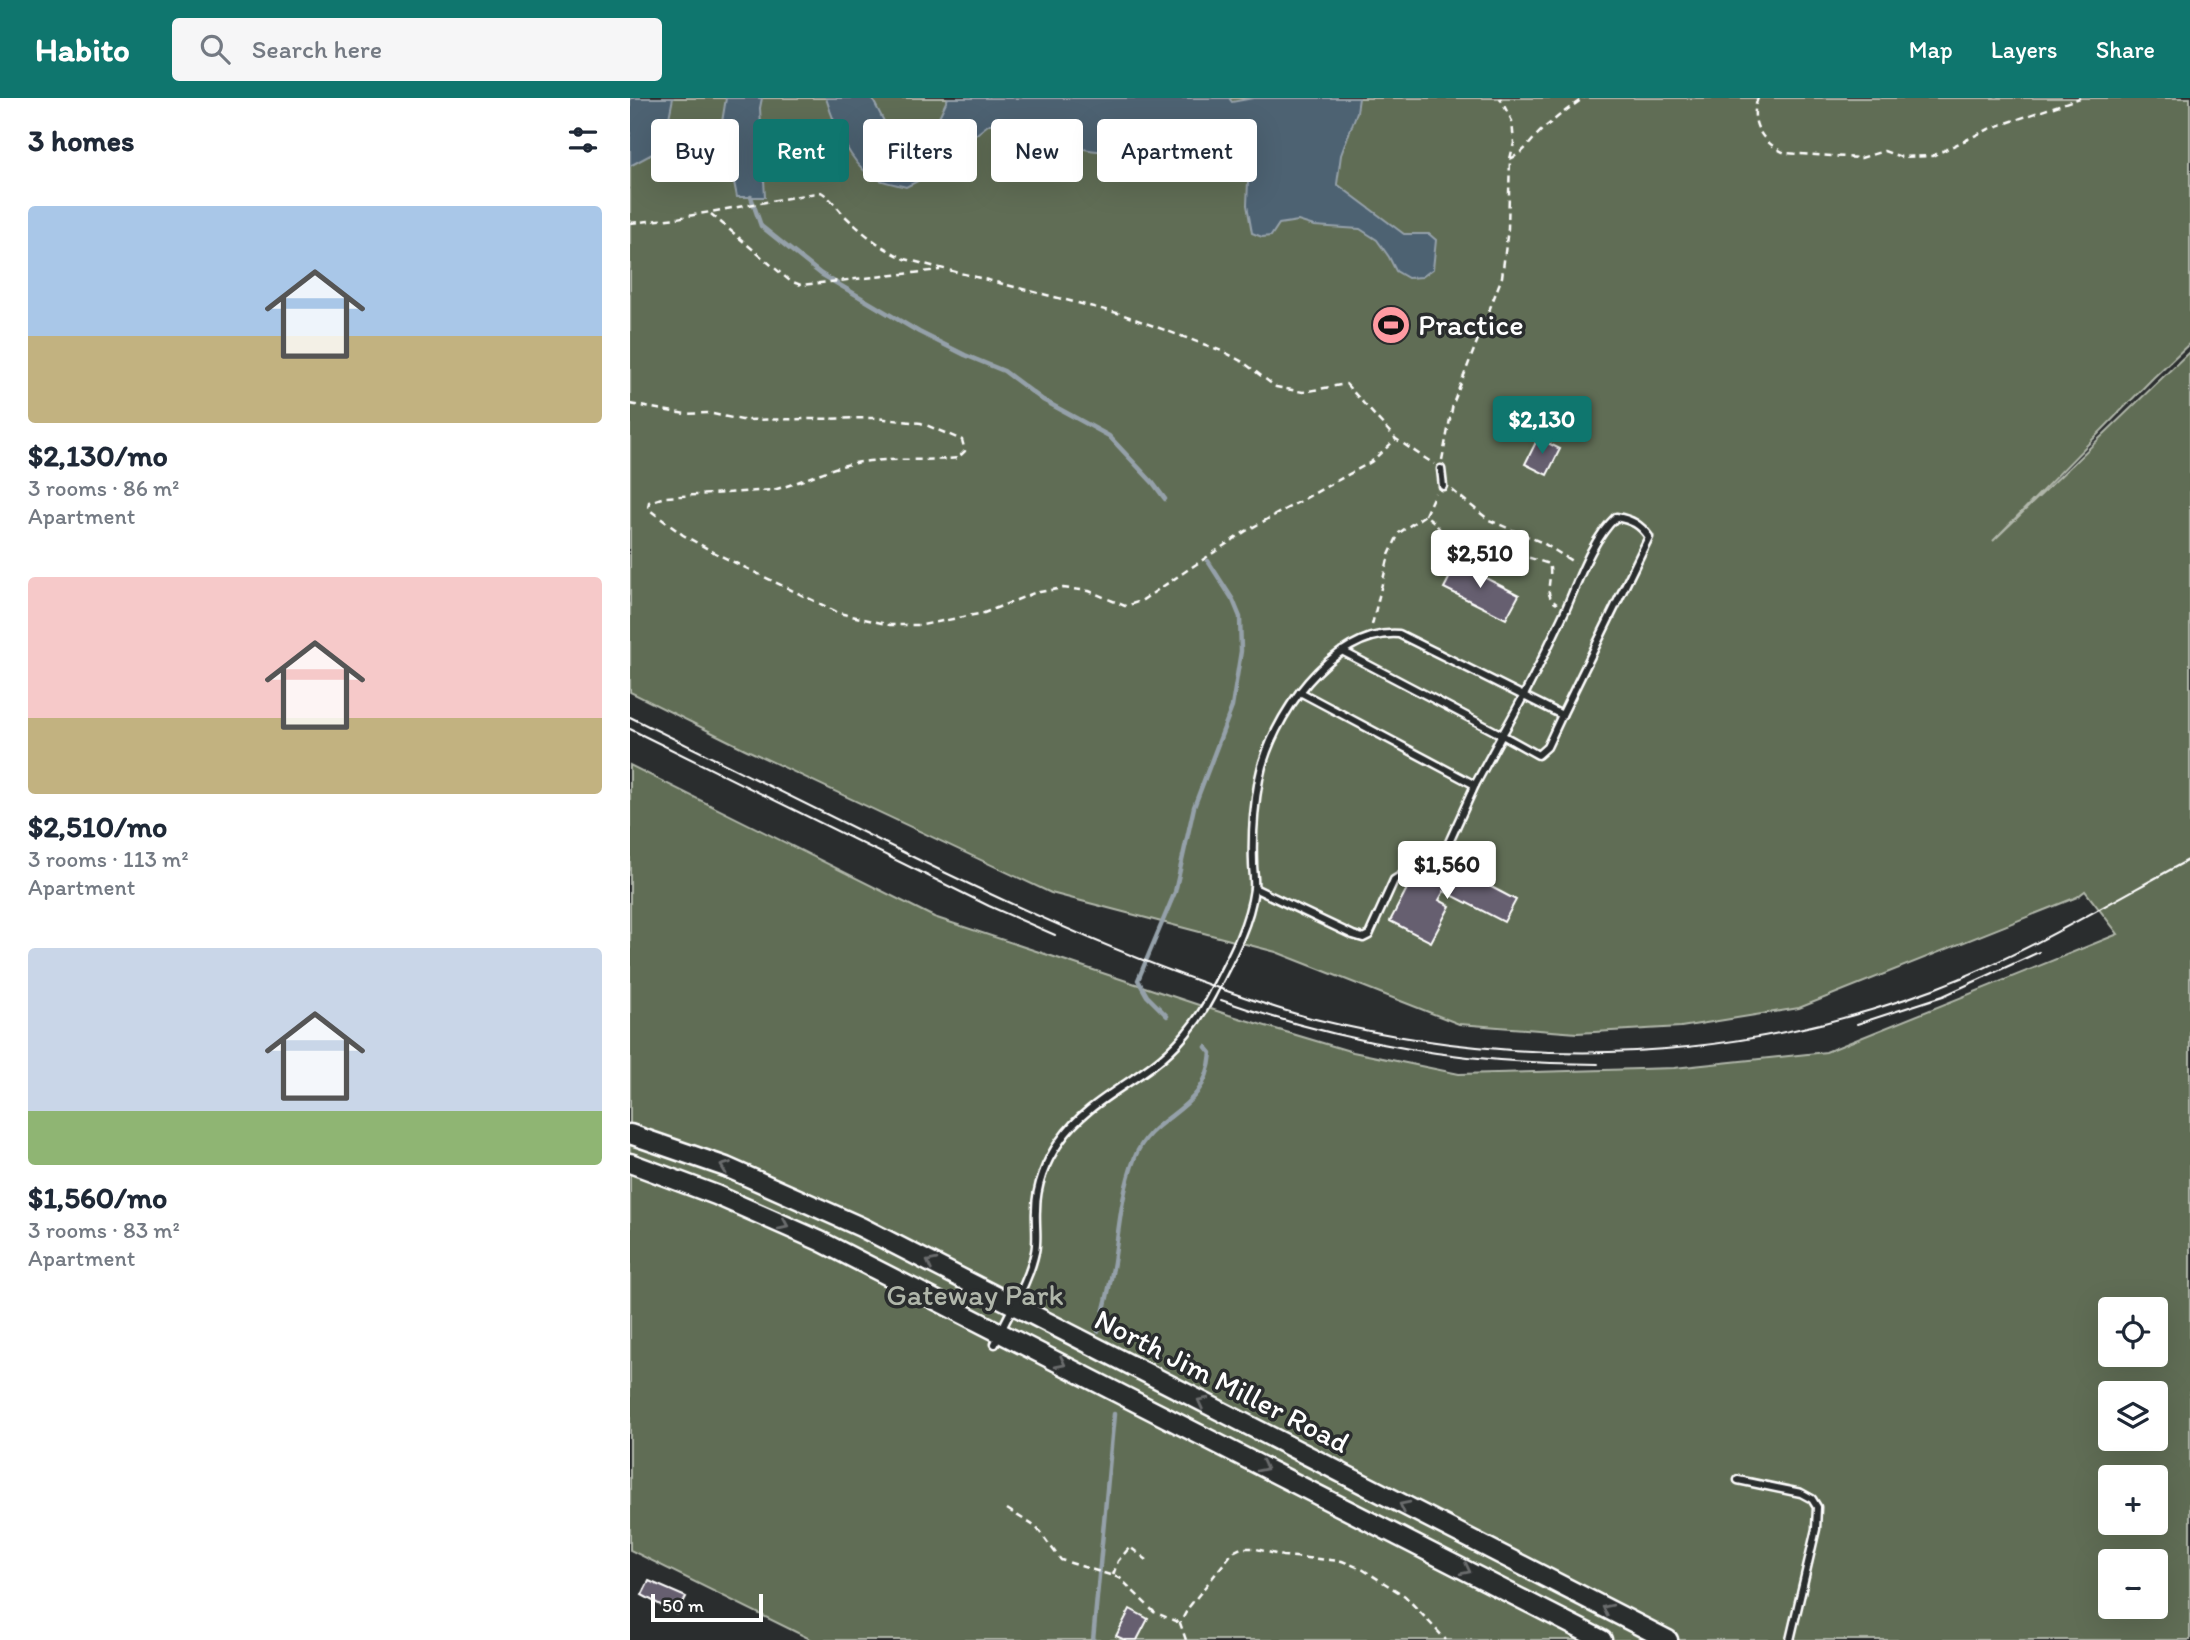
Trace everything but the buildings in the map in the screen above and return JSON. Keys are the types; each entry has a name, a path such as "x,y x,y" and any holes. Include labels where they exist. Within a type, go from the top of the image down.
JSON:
{"main road":[{"name":"North Jim Miller Road","path":"630,1134 726,1167 861,1227 1668,1640"},
{"name":"North Jim Miller Road","path":"630,1163 716,1195 820,1241 998,1338 1602,1640"},
{"path":"1498,1587 1512,1560"}],"lane":[{"path":"1441,469 1443,486"},
{"path":"1254,888 1353,935 1363,938 1369,935 1394,880 1420,864 1437,860 1446,849 1475,785 1502,735 1525,697 1584,568 1606,527 1616,517 1632,520 1643,528 1649,537 1547,747 1538,755 1502,735 1342,652"},
{"path":"998,1338 1029,1273 1036,1249 1035,1208 1039,1185 1048,1161 1060,1141 1077,1120 1156,1063 1185,1034 1205,1007 1232,956 1244,926 1254,888 1254,823 1259,777 1266,752 1280,722 1300,691 1342,652 1369,636 1382,633 1399,634 1562,715"},
{"path":"1300,691 1475,785"},
{"path":"1738,1480 1801,1493 1812,1499 1817,1507 1816,1529 1790,1640"}],"path":[{"path":"630,223 775,202 821,192 880,247 905,259 1121,314 1222,351 1243,362 1276,387 1303,393 1346,384 1396,439 1441,469 1453,404 1502,277 1508,228 1510,159 1514,143 1512,121 1500,98"},
{"path":"1510,159 1521,154 1540,132 1584,98"},
{"path":"1758,98 1754,116 1757,128 1773,148 1785,153 1861,158 1884,151 1901,157 1932,156 1989,129 2080,98"},
{"path":"709,212 790,281 801,285 944,270"},
{"path":"630,404 685,414 708,413 742,421 875,418 920,423 962,440 965,451 958,458 857,462 821,471 789,486 773,490 666,497 649,502 650,510 683,535 719,555 839,612 890,625 922,625 984,613 1034,593 1063,588 1089,591 1125,606 1141,601 1246,531 1371,462 1396,439"},
{"path":"1369,636 1389,555 1399,533 1425,515 1437,489 1443,486 1462,496 1489,520 1543,543 1584,568"},
{"path":"1425,515 1434,522 1455,549 1478,562 1504,554 1522,554 1549,564 1552,572 1548,594 1552,602 1566,609"},
{"path":"1007,1509 1036,1527 1061,1560 1114,1575 1154,1612 1181,1623"},
{"path":"1114,1575 1118,1562 1130,1547 1147,1560"},
{"path":"1186,1640 1181,1623 1189,1607 1233,1552 1241,1548 1253,1548 1283,1556 1342,1561 1362,1569 1405,1597 1446,1640"}],"green space":[{"name":"Gateway Park","path":"630,98 2190,98 2190,343 1993,541 2190,351 2190,1640 812,1640 630,1550 630,765 934,917 1229,1015 1353,1052 1459,1074 1674,1068 1826,1052 2118,934 2085,891 2077,897 1799,1008 1681,1027 1577,1033 1459,1024 1276,952 1051,893 630,692"}],"water":[{"path":"630,98 673,98 669,119 651,119 651,155 630,166"},
{"path":"726,98 762,98 761,119 753,119 753,182 764,182 765,197 737,197 734,182 739,182 739,119 722,119"},
{"path":"826,98 872,98 883,119 863,119 863,170 849,151 849,119 833,118"},
{"path":"948,98 1229,98 1232,102 1253,98 1359,98 1357,112 1341,155 1337,184 1404,234 1429,234 1436,240 1433,269 1422,277 1408,278 1396,271 1377,240 1360,229 1314,226 1298,221 1279,224 1271,236 1262,237 1252,233 1247,205 1248,182 1257,182 1257,119 1097,119 1097,151 1083,149 1083,119 991,119 991,124 977,134 977,119 938,119"},
{"path":"888,182 916,182 906,187"}],"waterway":[{"path":"751,197 761,226 821,274 919,332 1004,371 1043,400 1109,436 1165,499"},
{"path":"1167,1016 1147,996 1138,980 1175,892 1194,807 1232,707 1241,651 1240,617 1233,600 1208,561"},
{"path":"1098,1331 1111,1280 1124,1196 1135,1157 1154,1130 1190,1101 1200,1089 1211,1053 1206,1047"},
{"path":"1093,1640 1114,1414"}],"tram line":[{"path":"630,717 951,875 1060,926 1133,956 1246,998 1311,1018 1390,1035 1469,1046 1547,1052 1626,1051 1704,1045 1782,1032 1859,1014 1936,988 2002,960 2190,859"},
{"path":"630,729 989,906 1055,935"},
{"path":"1857,1024 1943,996 2039,952"},
{"path":"1221,1000 1314,1029 1407,1048 1501,1060 1598,1064"}],"place":[{"name":"Practice","path":"1391,325"}]}
